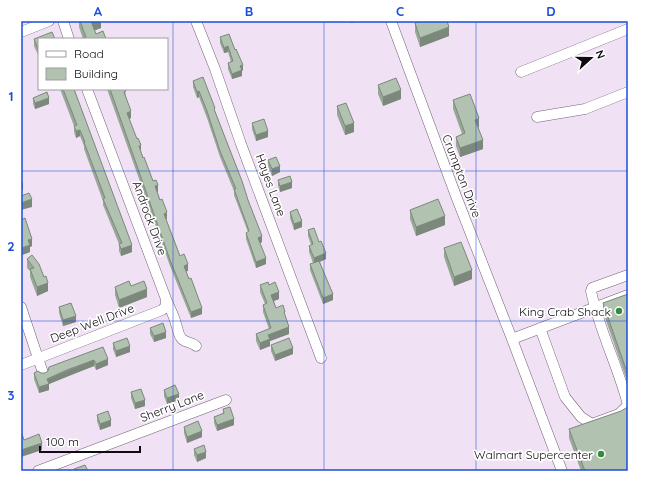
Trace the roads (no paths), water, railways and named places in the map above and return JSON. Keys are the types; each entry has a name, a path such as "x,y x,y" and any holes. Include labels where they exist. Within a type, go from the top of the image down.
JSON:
{"street":[{"path":"21,32 49,21"},
{"path":"63,21 69,38"},
{"name":"Hayes Lane","path":"196,21 321,358"},
{"name":"Crumpton Drive","path":"391,21 456,196 562,471"},
{"path":"521,72 628,29"},
{"name":"Androck Drive","path":"87,90 181,339 193,343 196,346"},
{"path":"537,117 585,109 628,92"},
{"path":"540,328 565,397 581,417 592,424 618,414 628,405 594,307 590,291 592,288 628,274"},
{"path":"512,339 628,295"},
{"name":"Deep Well Drive","path":"21,365 162,310 166,306 166,299"},
{"path":"21,307 44,373"},
{"name":"Sherry Lane","path":"38,471 226,400"}],"place":[{"name":"King Crab Shack","path":"619,311"},
{"name":"Walmart Supercenter","path":"601,454"}]}
